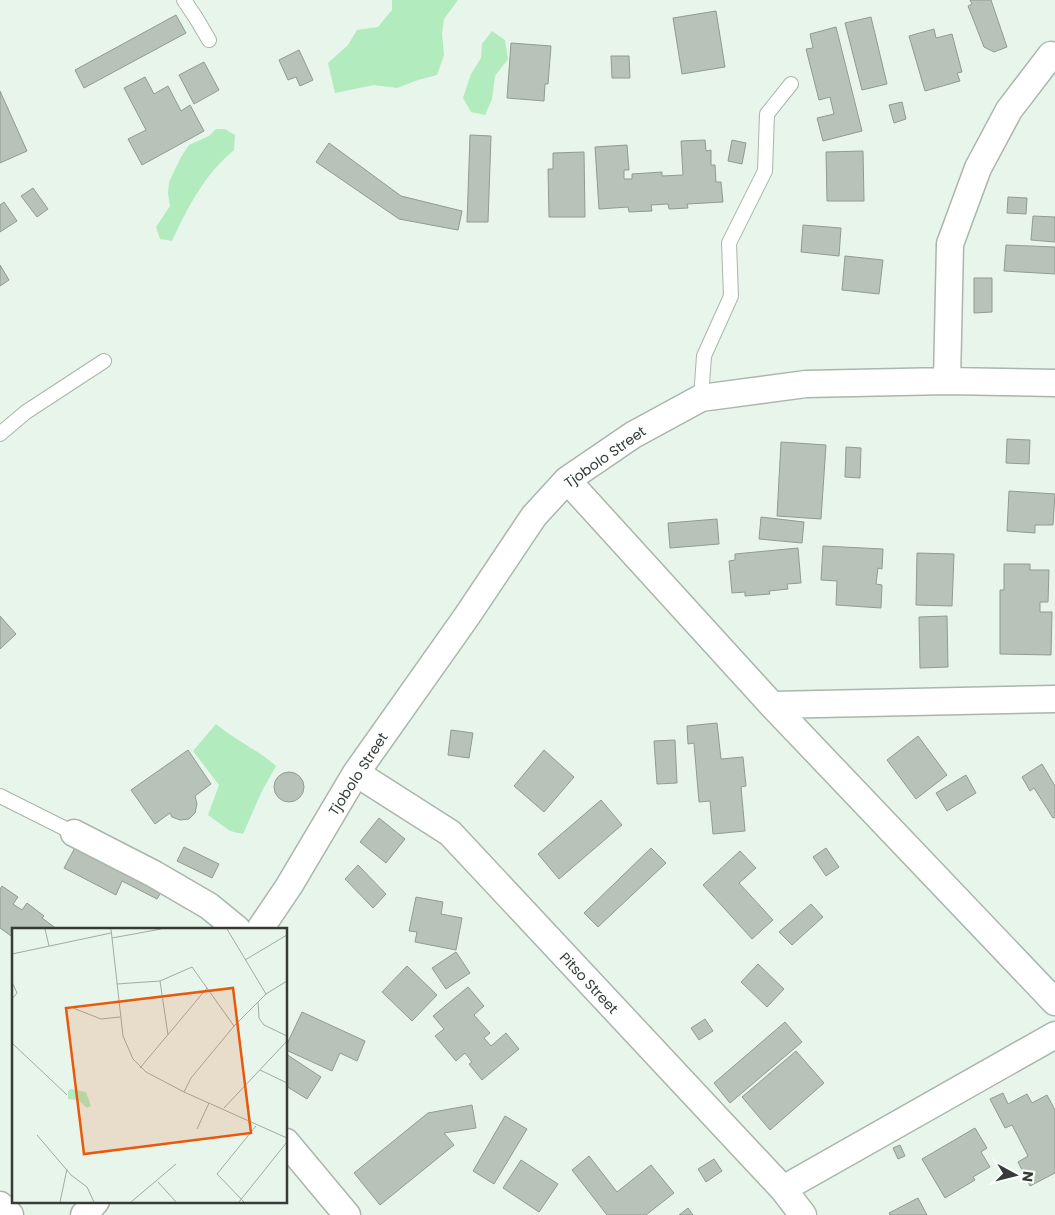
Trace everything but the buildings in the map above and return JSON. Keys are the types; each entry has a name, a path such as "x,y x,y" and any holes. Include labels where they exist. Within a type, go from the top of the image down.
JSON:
{"street":[{"path":"946,381 950,244 978,168 1009,110 1053,53"},
{"name":"Tjobolo Street","path":"261,928 289,886 356,773 467,616 534,516 567,480 633,435 702,398 806,384 946,381 1055,383"},
{"path":"567,480 772,705 1055,1002"},
{"path":"772,705 1055,699"},
{"name":"Pitso Street","path":"356,773 450,833 783,1189 803,1215"},
{"path":"74,833 154,874 209,906 236,928"},
{"path":"783,1189 1055,1035"},
{"path":"288,1144 347,1215"},
{"path":"84,1215 95,1202"},
{"path":"0,1205 10,1215"}],"lane":[{"path":"184,0 208,40"},
{"path":"702,398 704,356 731,296 729,243 765,171 767,114 791,84"},
{"path":"0,434 26,412 104,360"},
{"path":"0,796 74,833"}],"green space":[{"path":"392,0 458,0 444,19 442,34 444,55 437,75 397,88 374,85 335,93 328,63 348,45 357,30 378,27 392,10"},
{"path":"492,31 505,40 508,59 495,76 492,99 485,115 471,112 463,98 471,74 481,58 482,44"},
{"path":"216,129 225,129 235,135 234,150 205,181 172,241 160,239 156,227 170,206 169,182 181,157 189,145 209,136"},
{"path":"216,724 276,766 262,791 243,834 230,831 208,815 219,785 193,751"}]}
